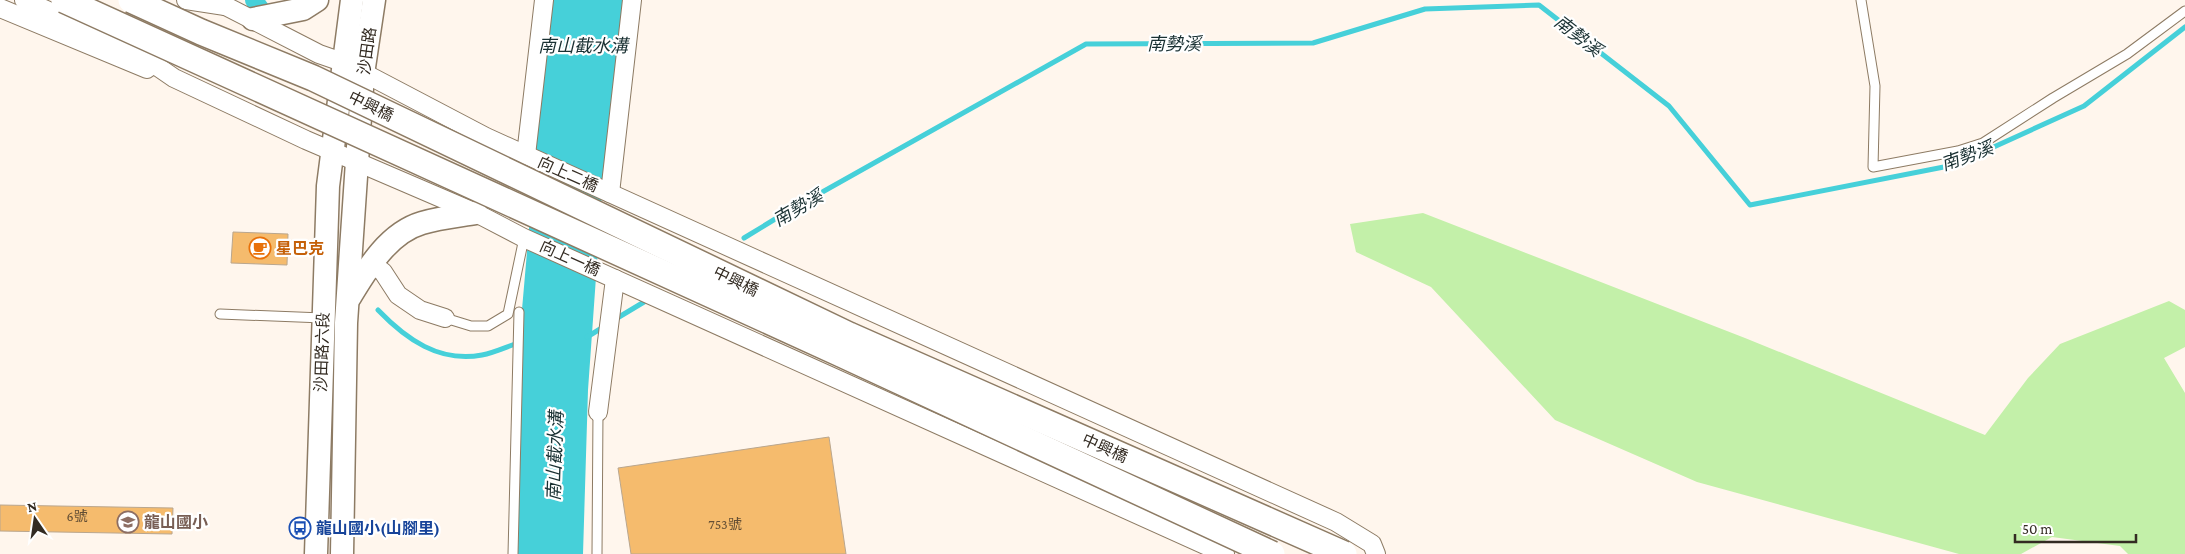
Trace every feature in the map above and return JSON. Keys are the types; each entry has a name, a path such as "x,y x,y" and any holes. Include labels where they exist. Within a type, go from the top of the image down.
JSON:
{"main road":[{"name":"中興橋","path":"64,0 859,362 1272,554"},
{"name":"中興橋","path":"131,0 201,32 313,78 849,335 1344,554"}],"street":[{"path":"24,0 128,47 174,78 206,94"},
{"path":"186,0 221,3"},
{"path":"252,19 303,9 317,0"},
{"name":"沙田路","path":"352,0 357,161"},
{"name":"沙田路","path":"333,151 374,0"},
{"path":"526,155 544,0"},
{"path":"610,193 632,0"},
{"name":"向上二橋","path":"221,3 319,54 354,68 526,155 1336,522 1372,544 1376,554"},
{"path":"0,8 206,94 476,213 524,238"},
{"name":"沙田路六段","path":"316,554 328,186 333,151"},
{"name":"沙田路六段","path":"342,554 348,300 357,161"},
{"path":"348,300 371,262 403,232 421,223 476,213"},
{"name":"向上一橋","path":"524,238 1225,554"},
{"path":"371,262 383,272 398,294 420,310 445,318"},
{"path":"598,412 615,280"}],"lane":[{"path":"1861,0 1875,86 1872,167 1958,152 1983,143 2052,98 2127,54 2185,11"},
{"path":"445,318 471,326 488,326 508,314 524,238"},
{"path":"514,554 519,312"},
{"path":"220,314 324,318"},
{"path":"597,554 598,412"}],"green space":[{"path":"1423,213 1745,338 1985,435 2028,378 2060,344 2169,301 2185,310 2185,347 2164,358 2185,393 2185,554 2128,554 2120,546 2052,537 2021,554 1959,554 1697,482 1555,420 1431,287 1356,252 1350,224"}],"water":[{"name":"南山截水溝","path":"553,0 623,0 604,164 588,390 583,554 518,554 521,321 537,137"}],"building":[{"name":"星巴克","path":"233,232 288,234 287,265 231,263"},
{"path":"829,437 846,554 631,554 618,468"},
{"path":"0,505 173,508 172,534 0,531"}],"waterway":[{"name":"南勢溪","path":"254,0 262,11"},
{"name":"南勢溪","path":"744,238 785,213 1086,44 1313,43 1425,9 1539,5 1669,106 1750,205 1954,165 2084,106 2185,27"},
{"name":"南勢溪","path":"614,320 644,302"},
{"name":"南勢溪","path":"378,310 412,339 438,352 466,357 494,352 515,344"},
{"name":"南勢溪","path":"587,337 605,326"}],"place":[{"name":"星巴克","path":"260,248"},
{"name":"龍山國小","path":"128,522"},
{"name":"龍山國小(山腳里)","path":"300,528"}]}
